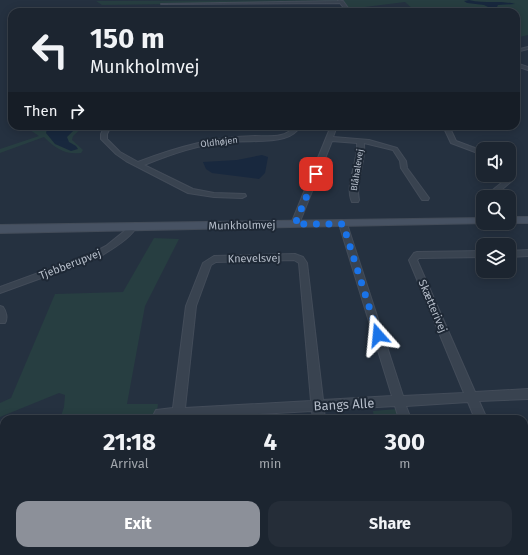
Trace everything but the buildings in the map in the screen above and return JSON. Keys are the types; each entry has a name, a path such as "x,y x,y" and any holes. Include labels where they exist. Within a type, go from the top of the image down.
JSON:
{"street":[{"path":"163,4 183,6 220,3 341,1"},
{"path":"220,3 220,8"},
{"path":"273,3 274,8"},
{"path":"106,130 104,134 106,141 122,156 138,165 192,191 214,195 242,196"},
{"name":"Oldhøjen","path":"138,165 178,150 205,143 232,139 285,137 292,134 295,130"},
{"path":"295,224 333,130"},
{"path":"448,130 453,142 476,150"},
{"path":"331,138 360,141 389,147 396,150 403,161 404,168 425,198"},
{"name":"Blåhalevej","path":"355,200 352,192 360,166 362,148 360,141"},
{"path":"497,190 507,182"},
{"path":"516,220 528,220"},
{"name":"Munkholmvej","path":"0,229 476,221"},
{"path":"343,224 403,415"},
{"name":"Tjebberupvej","path":"0,290 96,256 109,248 131,230 132,227"},
{"path":"516,254 528,253"},
{"name":"Skætterivej","path":"476,254 417,255 413,260 479,415"},
{"name":"Knevelsvej","path":"178,415 191,306 207,263 214,259 295,257 302,262 319,415"},
{"path":"0,309 2,320"},
{"name":"Bangs Alle","path":"191,415 318,405 528,394"},
{"name":"Bangs Alle","path":"160,414 169,415"}],"green space":[{"path":"339,0 335,2 102,5 96,1"},
{"path":"343,0 528,0 528,35 520,37 520,8 412,8 405,2 348,8"},
{"path":"30,130 80,130 73,136 72,140 83,150 81,153 65,152 44,137 0,153 0,149 39,136"},
{"path":"154,238 179,239 145,306 127,404 158,404 157,415 61,415 65,395 59,393 5,415 0,415 0,403 11,398 55,294 123,292"},
{"path":"397,409 399,415 374,415 373,411"}],"water":[{"path":"464,1 504,2 515,4 498,5 497,7 500,8 490,8 484,5 467,3"},
{"path":"47,130 74,130 67,137 69,142 78,149 71,151 55,144 46,133"},
{"path":"262,155 268,157 265,173 259,179 212,173 206,169 203,162 237,160"}],"route":[{"path":"316,174 295,224 343,224 378,335"}]}
